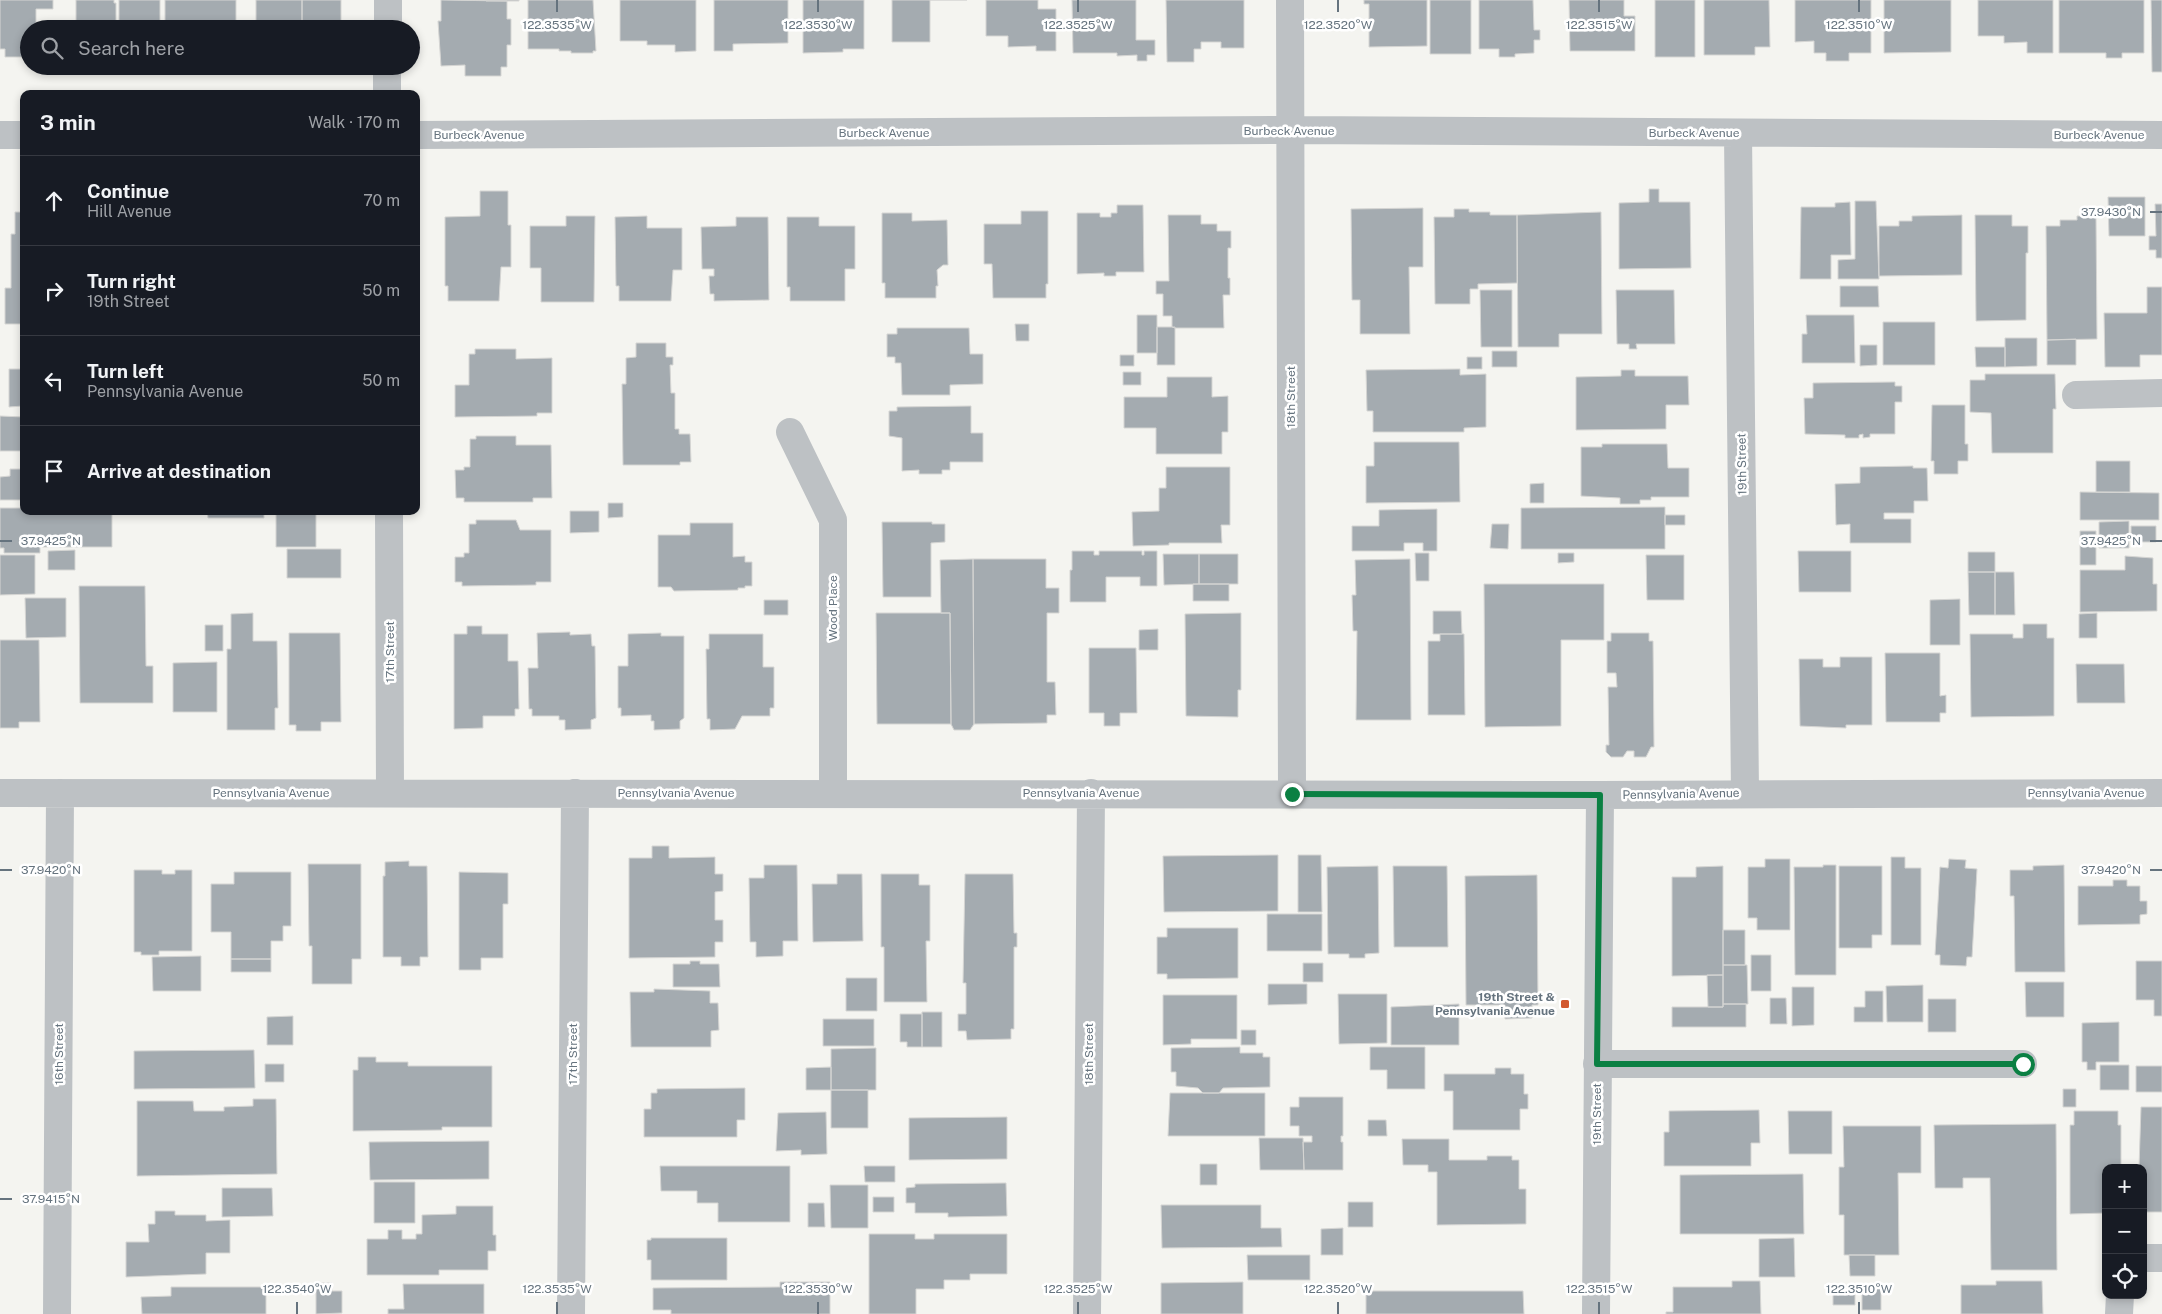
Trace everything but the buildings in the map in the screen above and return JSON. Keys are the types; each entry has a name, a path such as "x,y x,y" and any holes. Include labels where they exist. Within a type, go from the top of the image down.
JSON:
{"street":[{"path":"388,0 388,20"},
{"name":"18th Street","path":"1290,0 1292,794"},
{"path":"387,75 387,90"},
{"name":"Burbeck Avenue","path":"420,136 1290,130 2162,135"},
{"path":"0,134 20,135"},
{"name":"19th Street","path":"1738,134 1745,794"},
{"path":"2076,396 2162,393"},
{"name":"Wood Place","path":"790,432 833,520 833,794"},
{"name":"17th Street","path":"389,515 390,794"},
{"name":"Pennsylvania Avenue","path":"0,794 1600,795 2162,793"},
{"name":"16th Street","path":"57,1314 60,794"},
{"name":"17th Street","path":"571,1314 575,794"},
{"name":"18th Street","path":"1087,1314 1091,794"},
{"name":"19th Street","path":"1596,1314 1600,795"},
{"path":"1597,1064 2023,1064"},
{"path":"2147,1258 2162,1258"},
{"path":"2119,1314 2120,1299"}],"place":[{"name":"19th Street & Pennsylvania Avenue","path":"1565,1004"}],"route":[{"path":"1292,794 1600,795 1597,1064 2023,1064"}]}
